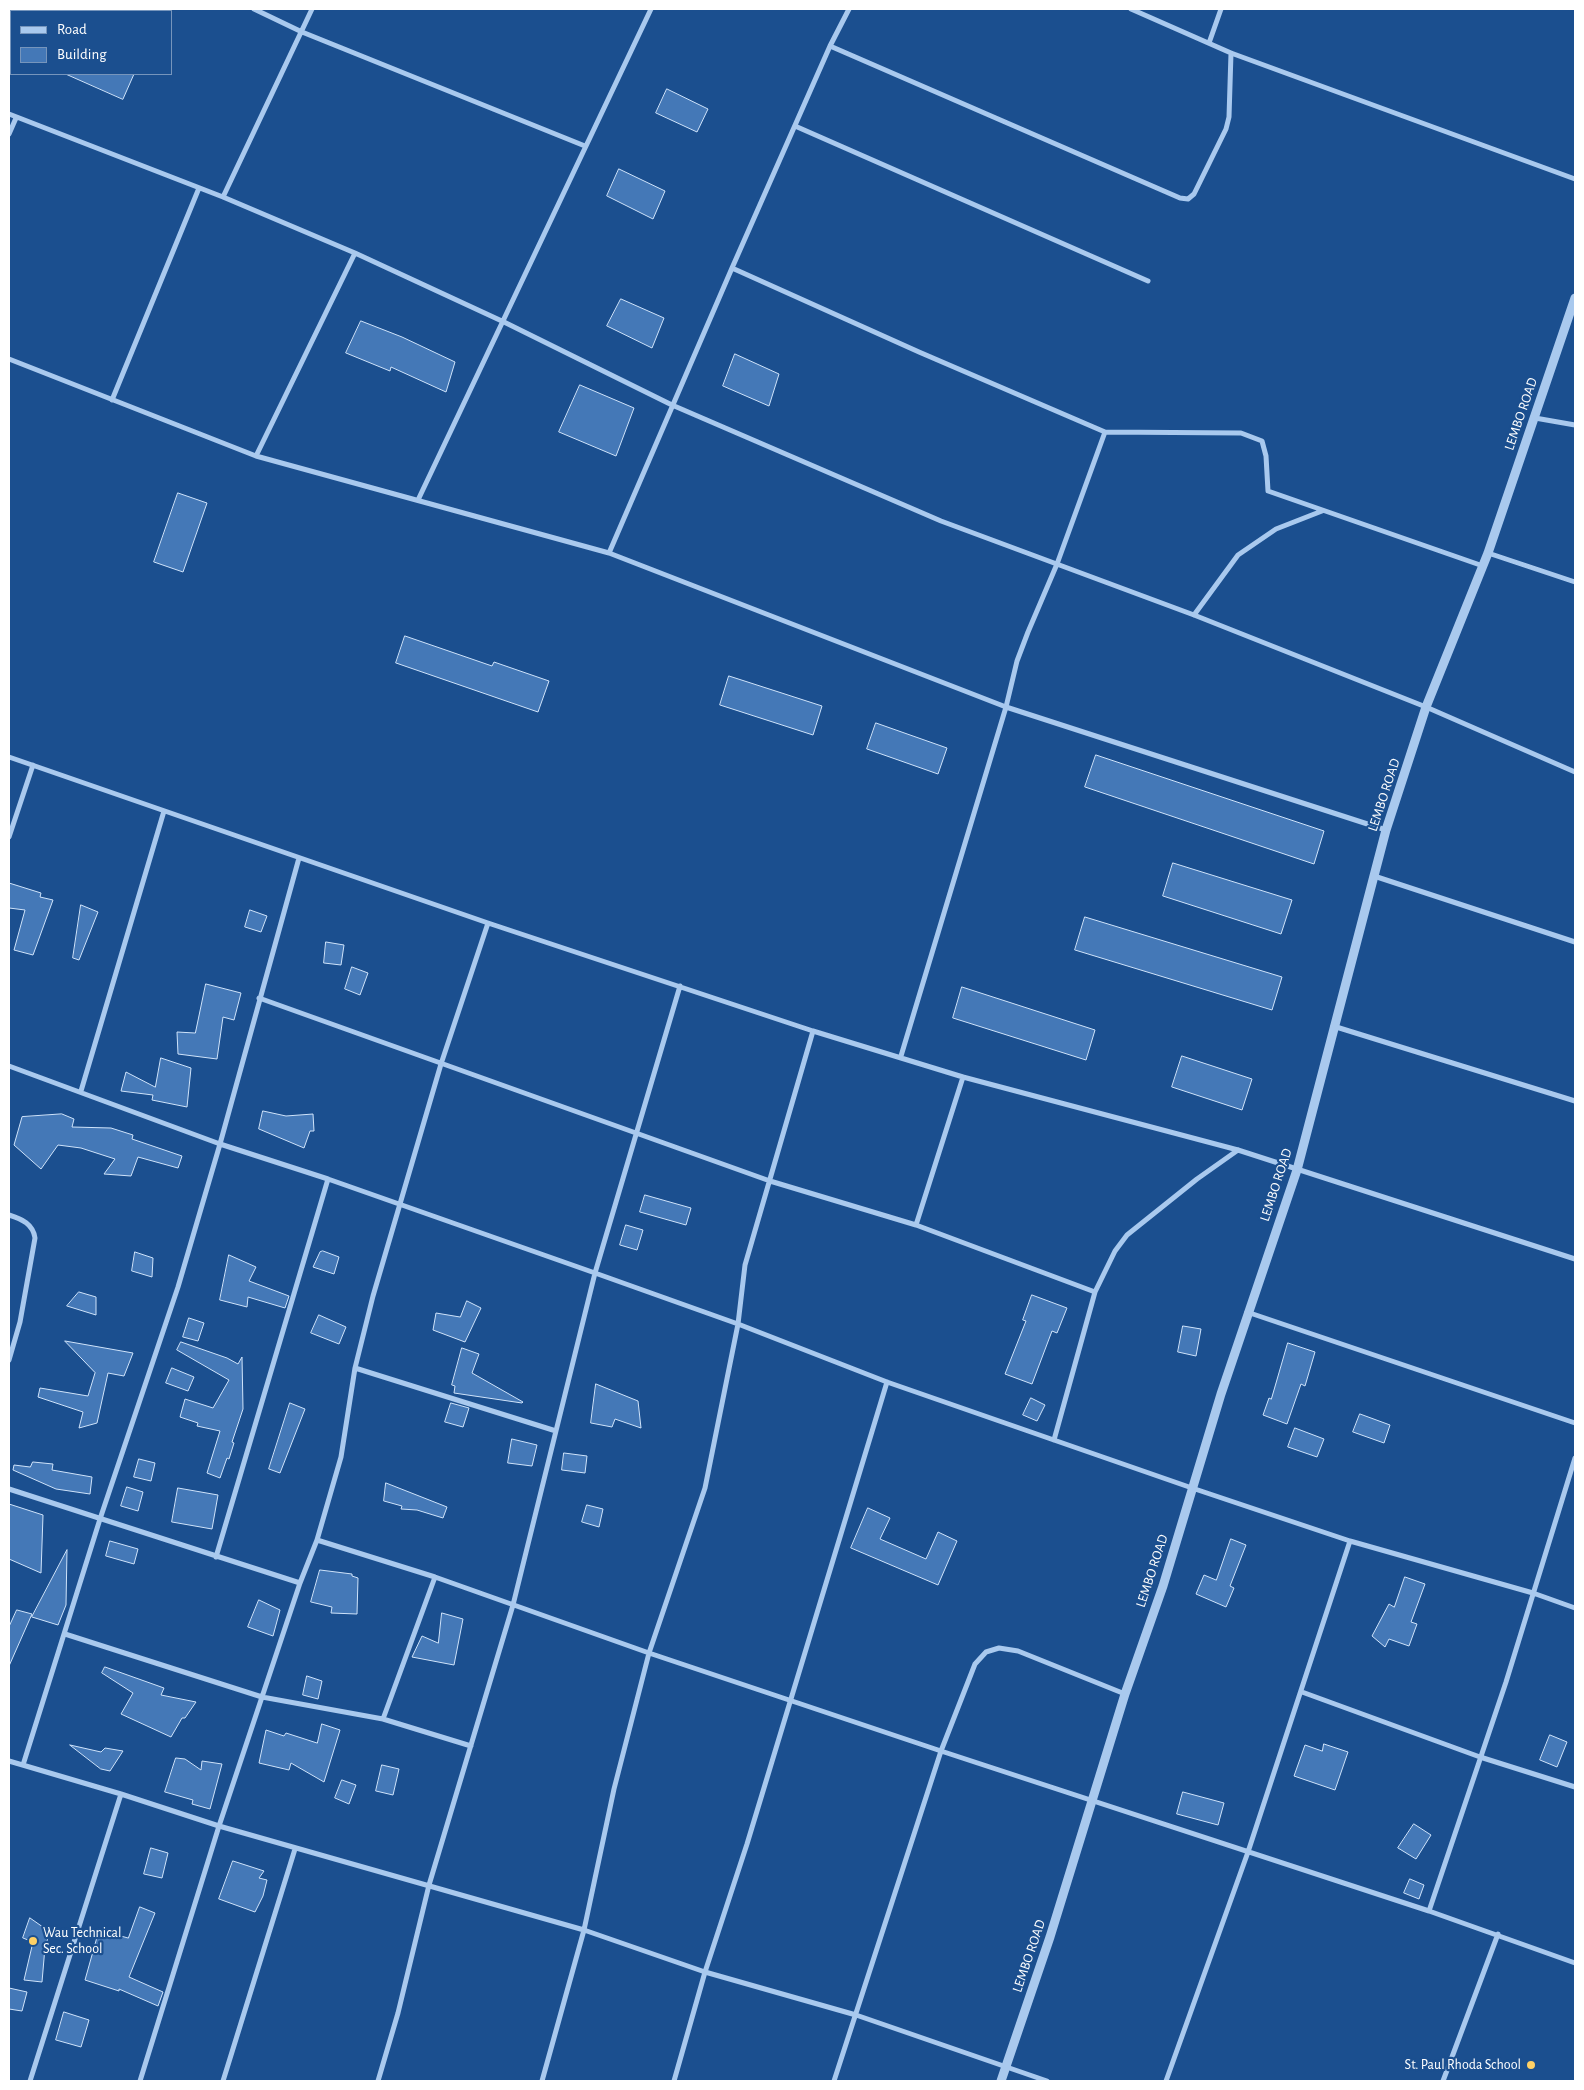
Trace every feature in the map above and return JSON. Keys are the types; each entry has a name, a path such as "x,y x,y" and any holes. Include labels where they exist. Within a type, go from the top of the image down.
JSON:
{"street":[{"path":"254,9 302,32 585,146"},
{"path":"223,197 312,9"},
{"path":"418,500 651,10 642,9"},
{"path":"609,553 732,268 830,46 849,9"},
{"path":"1131,9 1231,53 1575,179"},
{"path":"1209,43 1221,9"},
{"path":"830,46 1180,198 1188,199 1194,194 1226,129 1229,117 1231,53"},
{"path":"9,114 223,197 355,253 504,322 672,405 941,521 1194,615 1426,707 1575,772"},
{"path":"9,134 16,118"},
{"path":"795,126 1148,281"},
{"path":"112,400 199,188"},
{"path":"256,456 355,253"},
{"path":"732,268 919,352 1105,432 1241,433 1262,441 1266,456 1268,491 1483,566"},
{"name":"LEMBO ROAD","path":"1001,2081 1050,1937 1125,1694 1163,1586 1247,1312 1297,1170 1333,1026 1386,830 1426,707 1488,553 1575,298"},
{"path":"9,359 256,456 609,553 1006,707 1386,830"},
{"path":"1535,418 1575,425"},
{"path":"901,1056 1023,646 1057,564 1105,432"},
{"path":"1194,615 1238,555 1276,529 1323,511"},
{"path":"1488,553 1575,582"},
{"path":"9,757 488,923 813,1031 901,1056 963,1077 1238,1150 1575,1260"},
{"path":"9,837 33,765"},
{"path":"82,1091 164,811"},
{"path":"23,1765 100,1519 178,1287 220,1144 299,858"},
{"path":"1374,876 1575,942"},
{"path":"140,2081 219,1826 300,1583 318,1540 341,1457 355,1368 373,1296 441,1064 488,923"},
{"path":"378,2081 398,2013 429,1886 513,1606 595,1273 680,986"},
{"path":"259,998 770,1181 916,1225 1095,1292"},
{"path":"1333,1026 1575,1101"},
{"path":"542,2081 584,1930 614,1789 649,1653 701,1502 738,1324 745,1265 813,1031"},
{"path":"9,1066 82,1091 220,1144 328,1179 738,1324 887,1382 1192,1488 1350,1541 1533,1593 1575,1608"},
{"path":"916,1225 963,1077"},
{"path":"1054,1440 1095,1292 1115,1251 1127,1235 1197,1179 1238,1150"},
{"path":"216,1557 328,1179"},
{"path":"9,1215 29,1224 34,1230 35,1238 20,1322 9,1360"},
{"path":"1247,1312 1575,1423"},
{"path":"355,1368 556,1431"},
{"path":"674,2081 705,1972 747,1844 789,1700 887,1382"},
{"path":"1429,1911 1506,1682 1575,1458"},
{"path":"9,1489 300,1583"},
{"path":"318,1540 435,1577 649,1653 941,1751 1498,1934 1575,1963"},
{"path":"1166,2081 1248,1852 1350,1541"},
{"path":"382,1719 435,1577"},
{"path":"65,1634 262,1697 382,1719 471,1746"},
{"path":"834,2081 941,1751 974,1664 986,1652 999,1648 1018,1651 1125,1694"},
{"path":"1302,1692 1480,1757 1575,1787"},
{"path":"9,1761 296,1849 584,1930 705,1972 856,2015 1047,2081"},
{"path":"30,2081 121,1794"},
{"path":"223,2081 296,1849"},
{"path":"1443,2081 1498,1934"}],"building":[{"path":"68,75 134,75 123,99"},
{"path":"667,89 708,109 697,132 656,113"},
{"path":"619,169 665,191 653,219 607,196"},
{"path":"621,299 664,318 652,348 607,326"},
{"path":"361,321 402,337 455,362 446,392 391,367 390,371 346,353"},
{"path":"735,354 779,374 769,406 723,386"},
{"path":"580,385 634,408 616,456 559,432"},
{"path":"178,493 207,503 183,572 154,562"},
{"path":"405,636 492,666 494,662 549,681 538,712 396,663"},
{"path":"729,676 822,706 813,735 720,705"},
{"path":"876,723 947,748 938,774 867,749"},
{"path":"1096,755 1324,831 1314,864 1085,787"},
{"path":"1173,863 1292,900 1281,934 1163,896"},
{"path":"9,883 41,893 40,897 53,900 33,955 14,950 25,910 9,908"},
{"path":"81,905 98,912 79,960 73,958"},
{"path":"250,910 267,916 261,932 245,927"},
{"path":"1085,917 1282,977 1272,1010 1075,950"},
{"path":"326,942 344,945 341,965 324,963"},
{"path":"352,967 368,973 360,995 345,989"},
{"path":"206,984 241,993 234,1020 223,1017 217,1059 178,1054 177,1032 195,1033"},
{"path":"962,987 1095,1030 1086,1060 953,1018"},
{"path":"1182,1056 1252,1079 1242,1110 1172,1087"},
{"path":"161,1058 191,1068 187,1107 152,1100 153,1095 121,1091 126,1072 155,1087"},
{"path":"263,1111 286,1116 313,1114 314,1131 310,1131 304,1148 259,1129"},
{"path":"62,1114 74,1119 72,1127 111,1128 133,1135 132,1139 182,1156 178,1168 138,1157 131,1176 104,1174 115,1159 81,1148 58,1145 41,1169 14,1145 22,1117"},
{"path":"645,1195 691,1208 686,1225 640,1212"},
{"path":"626,1225 643,1230 637,1250 620,1245"},
{"path":"323,1251 339,1257 334,1274 313,1267 320,1252"},
{"path":"135,1252 153,1258 152,1277 132,1271"},
{"path":"229,1255 256,1267 249,1281 289,1296 285,1308 248,1297 247,1307 220,1300"},
{"path":"79,1292 96,1297 96,1315 67,1306"},
{"path":"1032,1295 1067,1308 1057,1333 1052,1331 1032,1384 1005,1374 1026,1321 1023,1320"},
{"path":"467,1301 481,1308 465,1342 433,1330 436,1313 460,1317"},
{"path":"319,1315 346,1327 339,1344 311,1333"},
{"path":"189,1318 204,1323 198,1341 183,1337"},
{"path":"1183,1326 1201,1329 1196,1356 1178,1352"},
{"path":"65,1341 133,1353 124,1376 108,1373 97,1423 79,1428 83,1412 38,1397 40,1388 88,1396 95,1373"},
{"path":"181,1342 227,1358 238,1364 242,1357 243,1409 232,1442 234,1443 229,1459 227,1458 220,1478 207,1473 220,1431 197,1426 198,1423 180,1417 185,1399 213,1408 229,1380 177,1350"},
{"path":"1288,1343 1315,1352 1305,1386 1301,1384 1287,1424 1263,1415 1269,1398 1271,1399"},
{"path":"462,1348 479,1354 472,1373 523,1402 454,1393 455,1386 452,1385"},
{"path":"172,1368 194,1377 188,1391 166,1383"},
{"path":"596,1384 638,1401 641,1428 615,1419 612,1427 591,1423"},
{"path":"1031,1398 1045,1405 1037,1421 1023,1415"},
{"path":"290,1403 305,1409 280,1473 269,1469"},
{"path":"451,1403 469,1408 463,1427 445,1422"},
{"path":"1360,1414 1390,1425 1384,1443 1353,1432"},
{"path":"1295,1428 1324,1439 1317,1457 1288,1447"},
{"path":"512,1439 537,1445 532,1466 508,1463"},
{"path":"564,1453 587,1456 585,1473 562,1470"},
{"path":"139,1459 155,1463 151,1481 134,1477"},
{"path":"33,1462 53,1464 52,1470 92,1477 90,1494 56,1489 13,1470 14,1465 30,1467"},
{"path":"386,1483 447,1507 443,1518 417,1510 401,1509 402,1506 384,1501"},
{"path":"127,1487 143,1492 138,1511 121,1506"},
{"path":"178,1488 218,1495 212,1529 172,1522"},
{"path":"9,1504 43,1515 41,1573 9,1559"},
{"path":"587,1505 603,1509 599,1527 582,1522"},
{"path":"868,1508 890,1518 880,1539 926,1559 938,1532 957,1541 938,1585 851,1548"},
{"path":"1231,1539 1246,1545 1230,1586 1234,1588 1226,1607 1196,1594 1204,1575 1216,1580"},
{"path":"110,1541 138,1549 134,1564 106,1556"},
{"path":"67,1550 66,1605 58,1625 32,1617"},
{"path":"320,1570 352,1574 352,1576 358,1578 357,1614 331,1613 332,1607 311,1602"},
{"path":"1405,1577 1425,1584 1411,1622 1417,1624 1409,1646 1389,1639 1385,1647 1372,1636 1389,1604 1394,1607"},
{"path":"259,1600 280,1610 273,1636 248,1627"},
{"path":"17,1610 32,1614 9,1666 9,1627"},
{"path":"442,1613 463,1619 454,1665 412,1657 422,1636 438,1643"},
{"path":"105,1667 164,1688 161,1695 196,1702 185,1718 182,1718 171,1737 121,1714 133,1693 102,1673"},
{"path":"307,1676 322,1681 318,1699 303,1695"},
{"path":"322,1724 340,1730 324,1782 291,1763 289,1770 259,1763 266,1730 284,1736 286,1733 317,1743"},
{"path":"1550,1735 1567,1742 1557,1767 1540,1760"},
{"path":"1324,1744 1348,1752 1335,1790 1294,1776 1305,1745 1322,1751"},
{"path":"70,1745 101,1752 105,1748 123,1751 110,1771 101,1769"},
{"path":"176,1758 185,1759 201,1770 202,1761 222,1764 210,1809 192,1804 193,1800 165,1792"},
{"path":"382,1765 399,1769 393,1795 376,1791"},
{"path":"342,1780 356,1785 349,1804 335,1798"},
{"path":"1183,1792 1224,1803 1218,1825 1177,1814"},
{"path":"1414,1824 1431,1835 1416,1859 1398,1848"},
{"path":"151,1848 168,1853 162,1878 144,1874"},
{"path":"233,1861 264,1871 259,1878 267,1880 263,1896 255,1912 219,1899"},
{"path":"1410,1879 1424,1885 1419,1899 1404,1893"},
{"path":"140,1907 155,1913 129,1977 163,1992 158,2006 119,1989 119,1991 85,1980 99,1930 128,1938"},
{"path":"30,1918 50,1932 45,1947 42,1982 24,1980 33,1942 23,1938"},
{"path":"9,1988 27,1992 22,2011 9,2009"},
{"path":"64,2012 89,2020 81,2047 56,2040"}],"place":[{"name":"Wau Technical Sec. School","path":"33,1941"},
{"name":"St. Paul Rhoda School","path":"1531,2065"}]}
